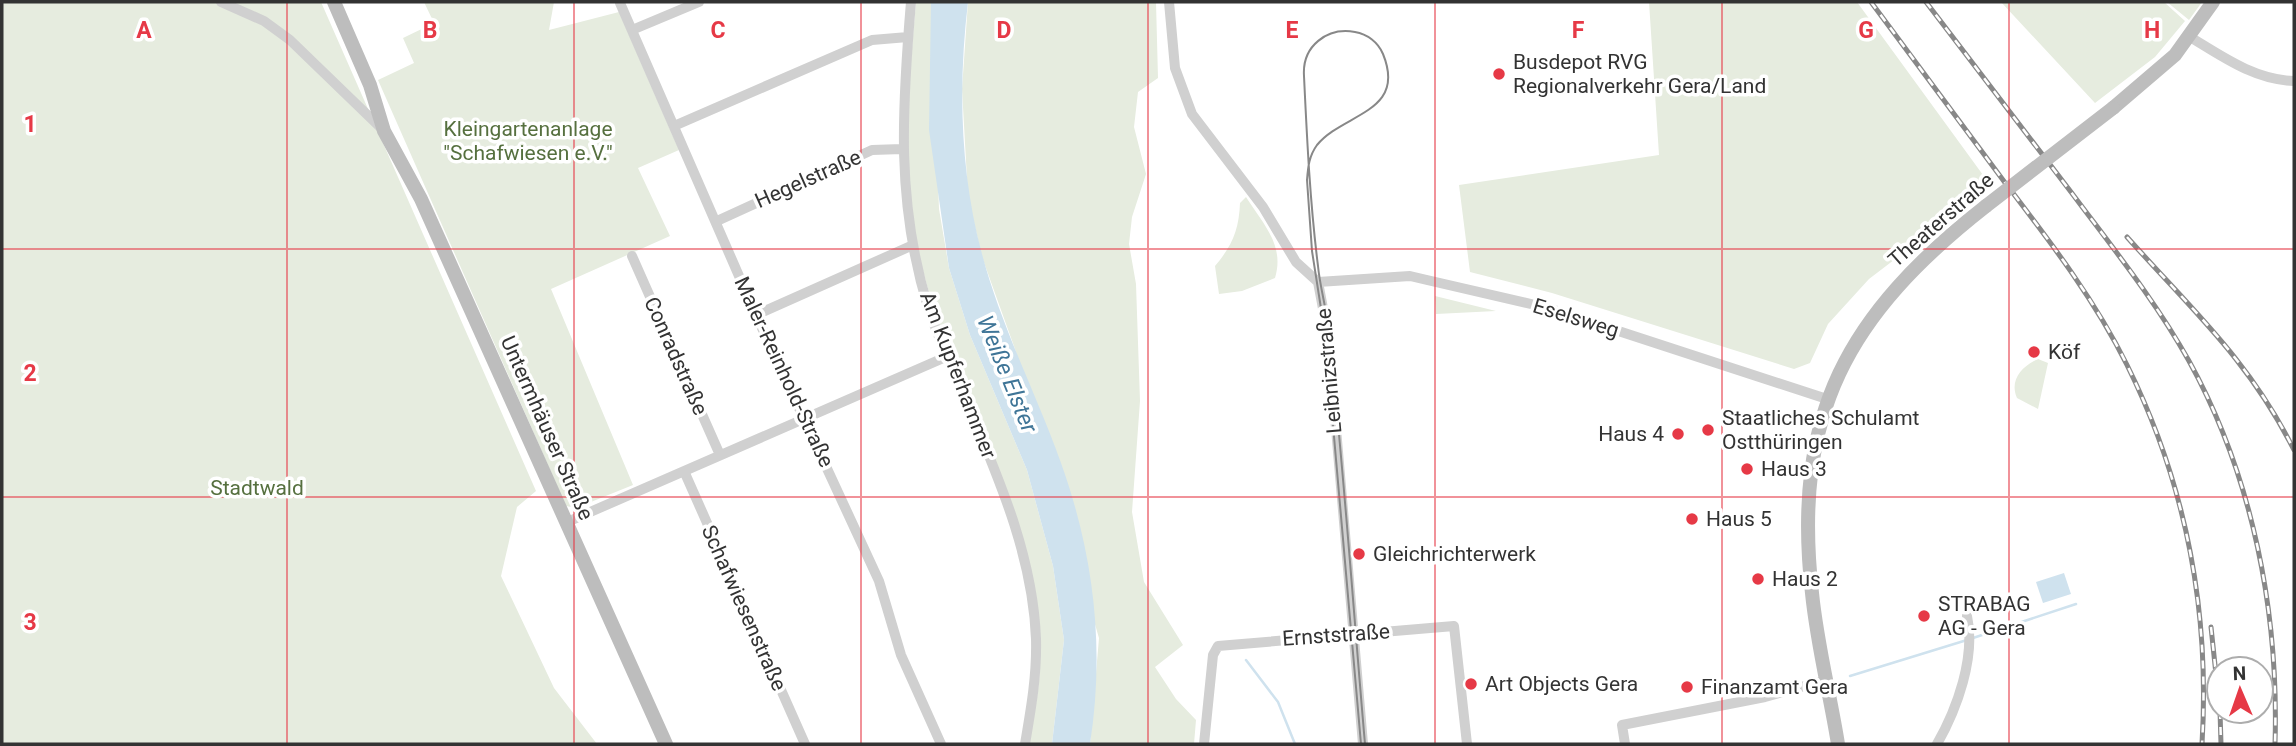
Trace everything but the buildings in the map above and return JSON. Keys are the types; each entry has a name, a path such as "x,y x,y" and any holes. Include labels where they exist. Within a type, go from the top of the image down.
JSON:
{"main road":[{"name":"Untermhäuser Straße","path":"334,2 370,85 384,131 421,199 666,744"},
{"name":"Theaterstraße","path":"1838,744 1812,594 1807,498 1816,435 1827,399 1851,349 1883,302 1947,236 2154,75 2190,37 2213,2"}],"street":[{"name":"Untermhäuser Straße","path":"221,2 264,21 290,40 384,131"},
{"path":"632,30 699,2"},
{"name":"Am Kupferhammer","path":"911,2 902,149 906,215 929,309 1016,526 1028,579 1036,638 1035,686 1025,744"},
{"name":"Leibnizstraße","path":"1169,2 1175,68 1192,114 1263,207 1296,262 1318,282 1328,335 1363,744"},
{"name":"Maler-Reinhold-Straße","path":"620,3 756,315 880,582 901,655 941,744"},
{"path":"674,125 872,40 908,37"},
{"path":"2190,37 2256,74 2275,80 2294,81"},
{"name":"Hegelstraße","path":"717,221 872,150 902,149"},
{"path":"756,315 913,246"},
{"name":"Conradstraße","path":"632,256 720,455"},
{"name":"Eselsweg","path":"1318,282 1410,276 1548,308 1827,399"},
{"path":"565,523 948,356"},
{"name":"Schafwiesenstraße","path":"684,471 805,744"},
{"path":"1937,744 1952,713 1970,646 1967,616"},
{"name":"Ernststraße","path":"1204,744 1213,655 1218,646 1454,626 1467,744"},
{"path":"1625,744 1622,725 1765,697 1826,680"}],"green space":[{"name":"Stadtwald","path":"2,2 321,2 536,491 517,507 501,576 554,688 597,744 2,744"},
{"name":"Kleingartenanlage \"Schafwiesen e.V.\"","path":"424,2 554,2 549,30 619,12 679,150 638,168 670,236 551,289 633,485 576,508 566,506 378,80 414,63 403,38 434,23"},
{"path":"916,2 931,2 939,209 949,268 970,335 1027,470 1053,566 1064,640 1052,744 1028,744 1037,700 1040,666 1031,588 1012,524 934,309 912,219 907,126"},
{"path":"968,2 1156,2 1158,78 1138,92 1134,127 1146,174 1132,217 1129,244 1136,284 1140,401 1132,512 1144,582 1183,645 1155,667 1176,699 1196,720 1194,744 1090,744 1099,638 1015,349 982,257 968,197 962,89"},
{"path":"1649,2 1857,2 1991,186 1869,279 1828,324 1810,363 1794,369 1552,293 1470,272 1459,185 1659,155"},
{"path":"2001,2 2164,2 2185,21 2155,57 2095,103"},
{"path":"2167,2 2202,2 2189,20"},
{"path":"1246,197 1275,245 1275,278 1242,291 1219,294 1215,266 1233,237 1240,203"},
{"path":"1435,296 1496,311 1436,314"},
{"path":"2038,359 2048,363 2038,409 2017,398 2015,385 2018,374"}],"water":[{"name":"Weiße Elster","path":"931,2 968,2 963,65 963,129 975,223 990,281 1061,463 1082,532 1094,602 1096,637 1090,744 1052,744 1064,640 1053,566 1027,470 970,335 949,268 929,130"},
{"path":"2064,573 2071,594 2043,603 2036,582"}],"waterway":[{"path":"1973,638 2076,604"},
{"path":"1850,676 1967,640"},
{"path":"1246,660 1278,702 1295,744"}],"tram line":[{"path":"1361,744 1325,334 1312,251 1307,180 1308,166 1309,162 1317,145 1328,134 1369,110 1380,100 1386,89 1388,74 1383,54 1375,42 1359,33 1345,31 1318,41 1307,56 1304,76 1308,147 1309,171 1313,219 1334,384 1365,744"}],"railway":[{"path":"1871,2 2070,270 2127,365 2165,456 2190,550 2202,646 2202,744"},
{"path":"1926,2 2148,295 2176,338 2211,405 2230,451 2258,547 2272,645 2275,744"},
{"path":"2127,237 2239,362 2277,418 2294,450"},
{"path":"2211,627 2214,655"},
{"path":"2220,725 2221,744"}],"place":[{"name":"Busdepot RVG Regionalverkehr Gera/Land","path":"1499,74"},
{"name":"Köf","path":"2034,352"},
{"name":"Staatliches Schulamt Ostthüringen","path":"1708,430"},
{"name":"Haus 4","path":"1678,434"},
{"name":"Haus 3","path":"1747,469"},
{"name":"Haus 5","path":"1692,519"},
{"name":"Gleichrichterwerk","path":"1359,554"},
{"name":"Haus 2","path":"1758,579"},
{"name":"STRABAG AG - Gera","path":"1924,616"},
{"name":"Art Objects Gera","path":"1471,684"},
{"name":"Finanzamt Gera","path":"1687,687"}]}
